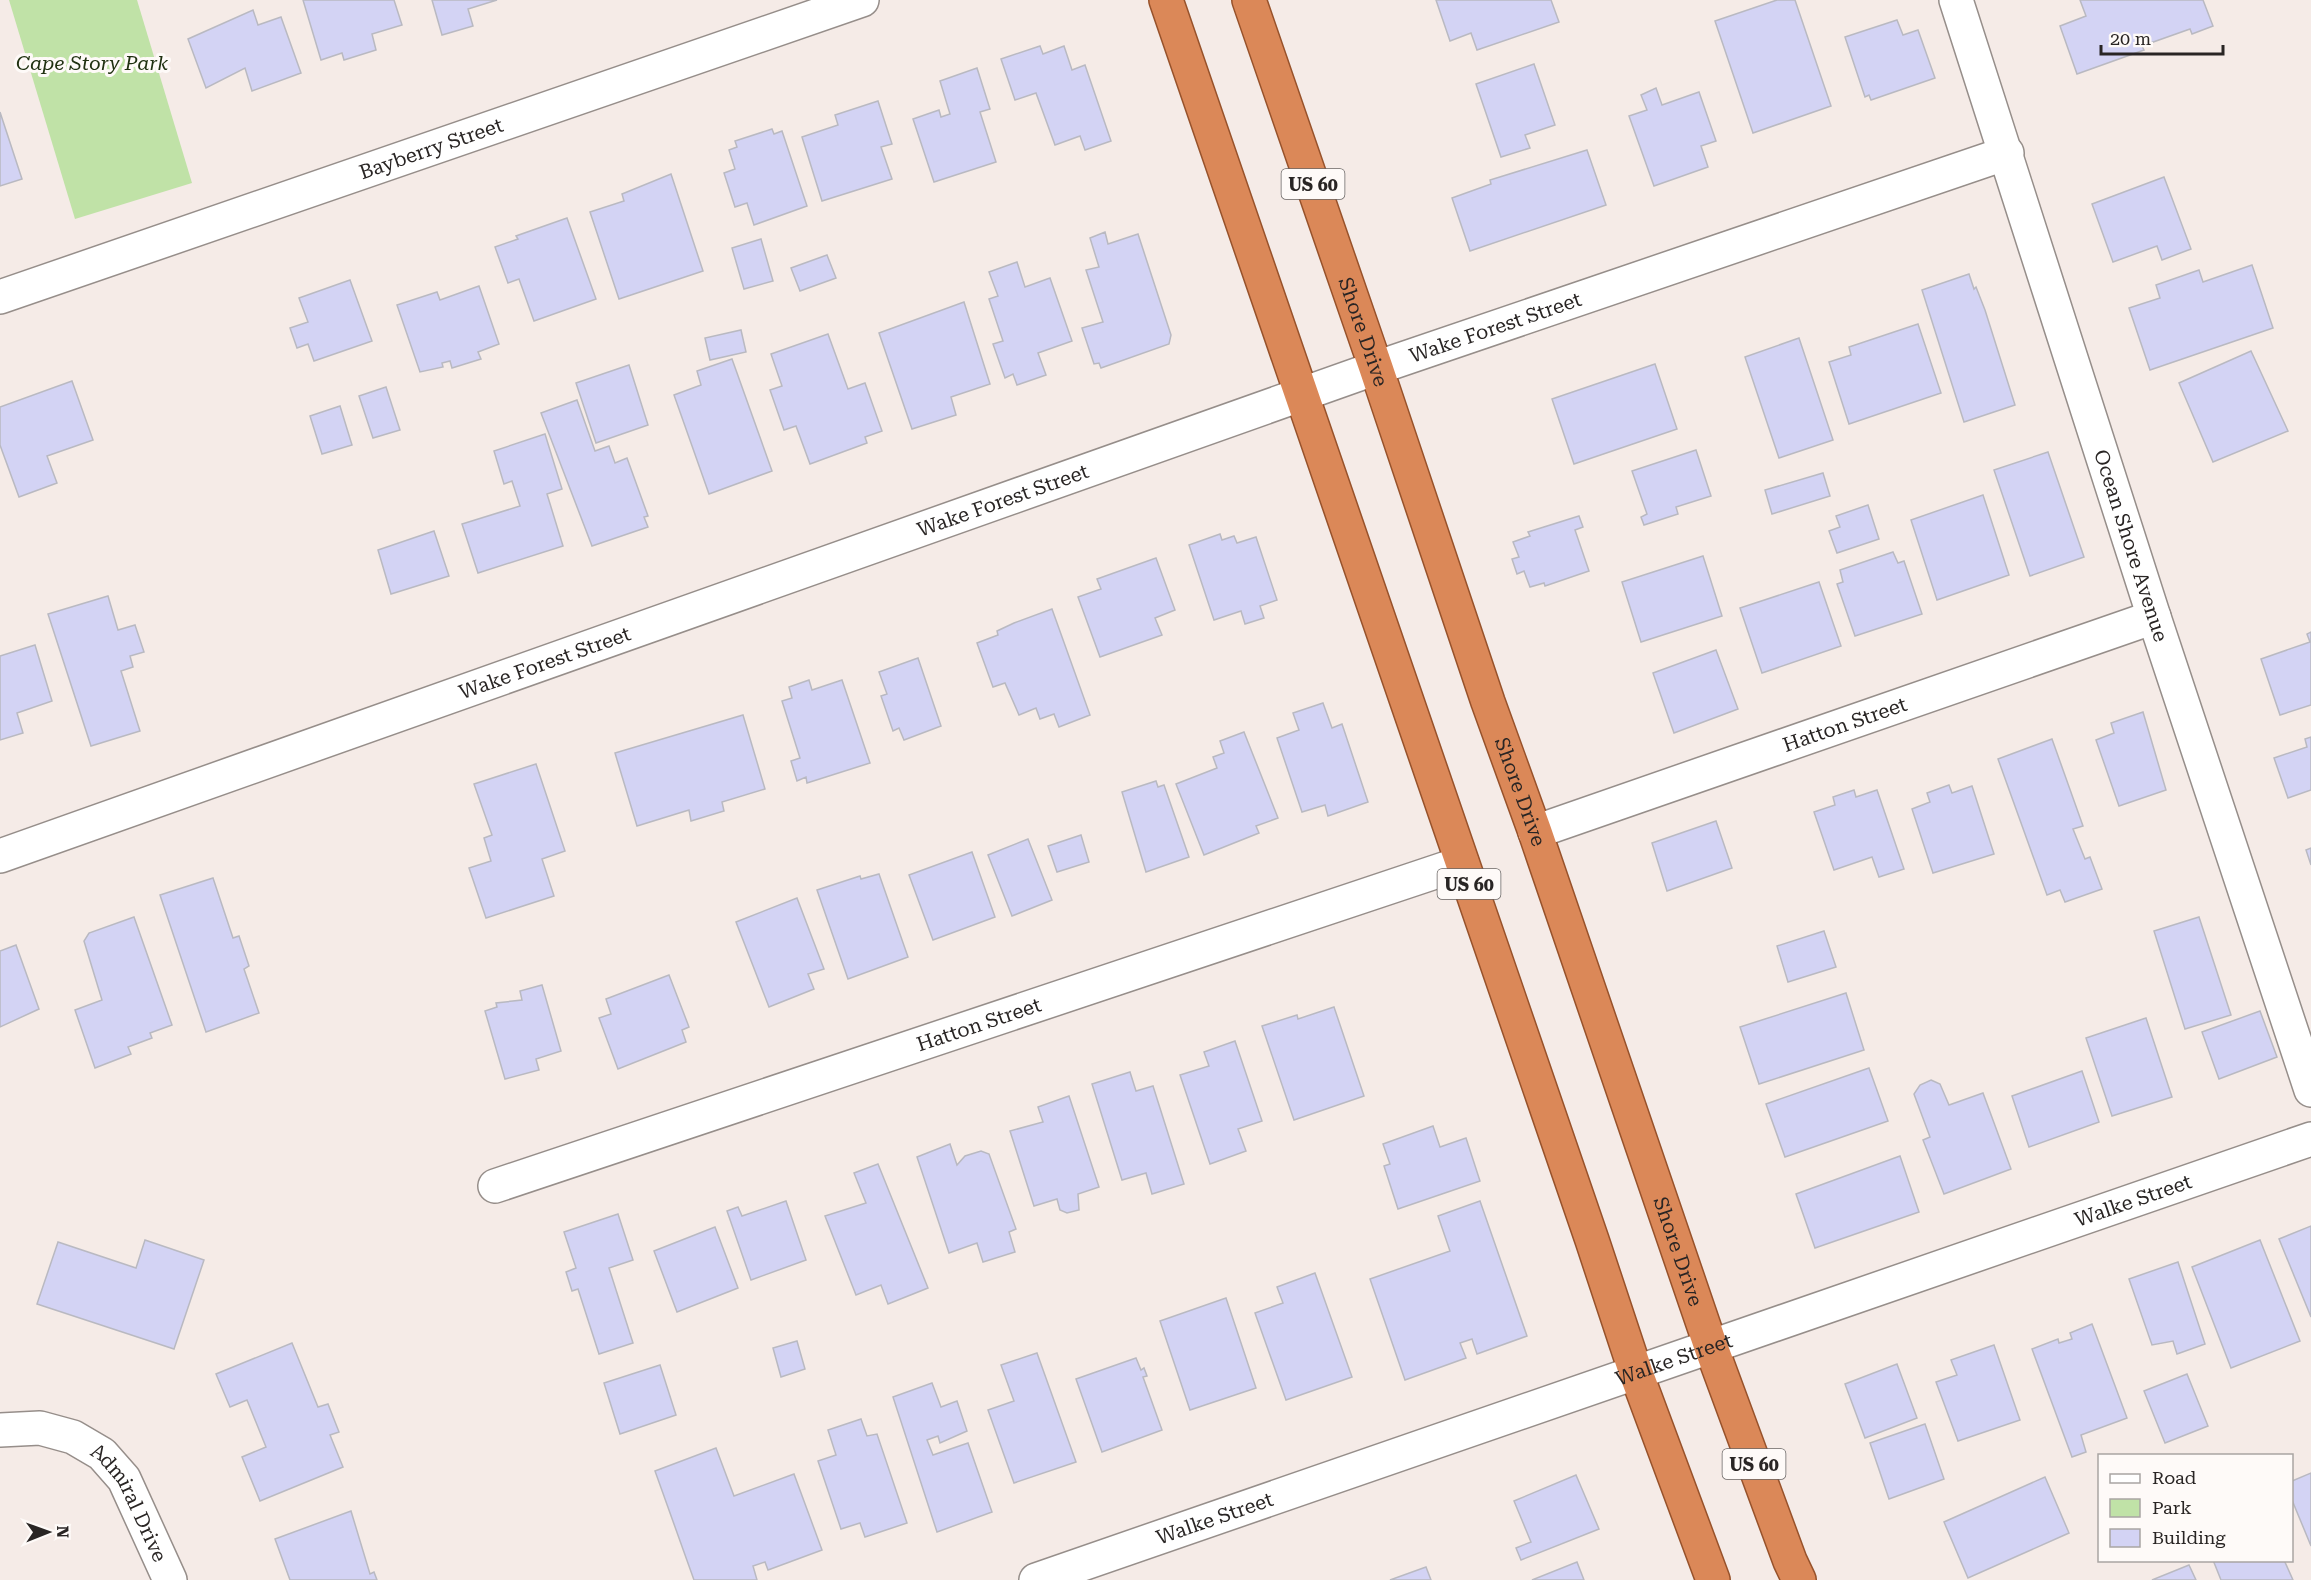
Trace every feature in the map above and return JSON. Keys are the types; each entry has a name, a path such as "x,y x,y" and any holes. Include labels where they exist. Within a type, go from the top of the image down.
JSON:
{"highway":[{"name":"US 60","path":"1166,0 1636,1373 1713,1580"},
{"name":"Shore Drive","path":"1249,0 1711,1347 1786,1551 1799,1580"}],"street":[{"name":"Bayberry Street","path":"0,297 862,0"},
{"name":"Ocean Shore Avenue","path":"1956,0 2154,616 2311,1090"},
{"name":"Wake Forest Street","path":"0,856 1376,368 2007,153"},
{"name":"Hatton Street","path":"1535,832 2154,616"},
{"name":"Hatton Street","path":"495,1186 1462,863"},
{"name":"Walke Street","path":"1036,1580 2311,1139"},
{"name":"Admiral Drive","path":"0,1430 40,1428 73,1437 102,1454 124,1479 170,1580"}],"green space":[{"name":"Cape Story Park","path":"9,0 137,0 192,183 75,219"}],"building":[{"path":"303,0 394,0 402,25 372,34 376,50 344,60 342,53 321,60"},
{"path":"432,0 497,0 468,9 473,26 442,35"},
{"path":"1436,0 1551,0 1559,22 1477,50 1471,33 1450,41"},
{"path":"1777,0 1795,0 1831,106 1753,133 1715,21"},
{"path":"2080,0 2203,0 2213,26 2192,34 2190,29 2142,46 2144,50 2077,74 2060,26 2086,16"},
{"path":"253,10 258,25 281,17 301,73 252,91 245,68 206,88 188,39"},
{"path":"1897,20 1903,35 1918,30 1935,78 1871,100 1869,95 1865,97 1845,37"},
{"path":"1040,46 1043,54 1064,46 1072,70 1085,65 1111,141 1085,150 1080,136 1055,145 1036,93 1015,100 1001,59"},
{"path":"1534,64 1555,125 1525,135 1530,148 1501,157 1476,84"},
{"path":"977,68 990,109 980,112 996,162 934,182 913,119 939,110 941,117 950,114 940,81"},
{"path":"1656,88 1662,105 1699,92 1716,141 1701,146 1708,167 1654,186 1629,116 1647,110 1641,95"},
{"path":"878,101 892,144 881,147 892,179 822,201 802,137 838,125 835,115"},
{"path":"0,112 22,179 0,186"},
{"path":"772,129 774,134 782,131 807,206 754,225 747,203 735,207 724,173 735,169 729,150 737,147 735,141"},
{"path":"1587,150 1606,205 1470,251 1452,198 1491,184 1490,180"},
{"path":"671,174 703,271 619,299 590,212 624,201 622,194"},
{"path":"2164,177 2191,249 2162,260 2157,246 2113,262 2092,204"},
{"path":"567,218 596,299 534,321 519,279 508,283 495,247 518,239 516,236"},
{"path":"1105,232 1108,244 1138,234 1171,335 1169,344 1101,368 1099,363 1094,364 1082,328 1103,322 1086,270 1099,267 1090,238"},
{"path":"761,239 773,281 744,289 732,248"},
{"path":"827,255 836,278 800,291 791,268"},
{"path":"1017,262 1025,287 1050,278 1072,341 1038,353 1046,375 1017,385 1013,374 1005,378 993,344 1003,341 989,299 998,296 989,272"},
{"path":"2252,265 2273,328 2150,370 2129,308 2160,298 2156,285 2199,270 2203,282"},
{"path":"1969,274 1985,310 2015,405 1964,422 1922,290"},
{"path":"350,280 372,341 314,361 308,344 297,348 290,328 308,322 299,298"},
{"path":"479,286 499,344 478,352 481,359 452,368 450,361 442,363 443,367 420,372 397,305 437,292 440,300"},
{"path":"964,302 990,384 951,397 956,415 912,429 879,333"},
{"path":"1918,324 1941,393 1849,424 1829,362 1851,355 1849,347"},
{"path":"741,330 746,352 710,360 705,338"},
{"path":"828,334 848,389 865,383 882,431 865,437 867,443 810,464 796,426 784,430 770,390 782,386 771,354"},
{"path":"1799,338 1833,440 1779,458 1745,357"},
{"path":"2251,351 2288,431 2213,462 2179,383"},
{"path":"732,359 772,471 709,494 674,395 701,385 697,371"},
{"path":"1655,364 1677,429 1574,464 1552,399"},
{"path":"629,365 648,425 596,443 576,383"},
{"path":"72,381 93,440 47,456 57,483 19,497 0,445 0,407"},
{"path":"386,387 400,430 373,438 359,396"},
{"path":"577,400 595,451 609,446 615,463 627,458 648,516 644,517 648,527 592,546 541,413"},
{"path":"340,406 352,445 322,454 310,416"},
{"path":"545,434 562,489 547,494 563,546 478,573 462,524 520,506 512,481 504,484 494,451"},
{"path":"1696,450 1711,496 1676,507 1678,514 1644,525 1641,517 1647,514 1632,471"},
{"path":"2048,452 2084,557 2030,576 1994,470"},
{"path":"1823,473 1830,496 1772,514 1765,490"},
{"path":"1983,495 2009,575 1937,600 1911,520"},
{"path":"1868,505 1879,539 1837,553 1829,531 1840,527 1836,516"},
{"path":"1579,516 1583,527 1575,530 1589,571 1545,586 1544,583 1530,587 1524,571 1517,574 1512,559 1519,557 1513,542 1530,536 1528,532"},
{"path":"434,531 449,576 391,594 378,550"},
{"path":"1220,534 1222,540 1234,536 1237,543 1256,537 1277,600 1260,606 1264,618 1245,624 1241,611 1214,620 1189,545"},
{"path":"1893,552 1898,563 1904,561 1922,614 1855,636 1837,584 1843,582 1840,570"},
{"path":"1703,556 1722,616 1641,642 1622,582"},
{"path":"1156,558 1175,610 1155,618 1162,635 1100,657 1078,597 1101,589 1097,579"},
{"path":"1819,582 1841,646 1762,673 1740,608"},
{"path":"108,596 118,630 135,625 144,652 130,656 133,667 121,671 140,731 91,746 48,614"},
{"path":"1052,609 1090,715 1059,727 1054,714 1040,719 1036,708 1019,715 1005,683 993,687 977,643 998,635 997,631 1014,623"},
{"path":"2311,632 2311,705 2280,715 2261,659 2310,642 2307,634"},
{"path":"35,645 52,701 17,713 23,733 0,740 0,656"},
{"path":"1716,650 1738,709 1674,733 1653,673"},
{"path":"918,658 941,726 904,740 899,728 893,731 881,696 887,694 879,672"},
{"path":"809,680 812,690 842,680 870,763 807,783 806,777 797,781 791,761 800,758 782,701 792,698 789,687"},
{"path":"1323,703 1332,728 1342,724 1368,802 1328,816 1325,805 1302,812 1277,738 1299,730 1293,713"},
{"path":"2143,712 2166,790 2119,806 2096,740 2114,733 2111,723"},
{"path":"743,715 765,789 722,802 724,811 691,821 689,810 637,826 615,753"},
{"path":"1244,732 1278,818 1256,826 1259,833 1204,855 1176,784 1217,768 1213,757 1224,753 1220,741"},
{"path":"2311,737 2311,790 2288,798 2274,758 2307,747 2305,739"},
{"path":"2052,739 2083,826 2073,829 2085,859 2090,857 2102,889 2065,902 2060,890 2047,895 1998,759"},
{"path":"536,764 565,851 542,859 554,896 486,918 469,868 491,861 484,838 492,835 474,784"},
{"path":"1156,781 1158,787 1164,785 1189,857 1146,872 1122,792"},
{"path":"1949,785 1952,793 1972,786 1994,854 1933,873 1912,809 1930,802 1927,793"},
{"path":"1854,790 1856,797 1877,790 1904,869 1879,877 1872,857 1834,870 1814,812 1835,805 1833,797"},
{"path":"1716,821 1732,868 1667,891 1652,843"},
{"path":"1081,835 1089,862 1057,872 1048,846"},
{"path":"1028,839 1052,900 1012,916 988,855"},
{"path":"2311,848 2311,865 2306,850"},
{"path":"972,852 995,917 933,940 909,875"},
{"path":"879,874 908,957 848,979 817,890 860,876 861,879"},
{"path":"213,878 233,938 239,936 249,966 244,969 259,1013 206,1032 160,895"},
{"path":"797,898 824,969 808,974 814,989 769,1007 736,922"},
{"path":"134,917 172,1025 150,1033 152,1038 128,1047 131,1054 95,1068 75,1010 102,1000 84,941 89,933"},
{"path":"2199,917 2231,1015 2185,1029 2154,931"},
{"path":"1824,931 1836,967 1788,982 1777,946"},
{"path":"16,945 39,1009 0,1027 0,951"},
{"path":"669,975 689,1027 682,1030 686,1042 618,1069 599,1018 611,1014 606,999"},
{"path":"542,985 561,1051 536,1059 539,1070 505,1079 485,1011 497,1007 496,1003 522,1000 520,991"},
{"path":"1846,993 1864,1050 1759,1084 1740,1027"},
{"path":"1334,1007 1364,1096 1294,1120 1262,1026 1297,1015 1298,1019"},
{"path":"2260,1011 2277,1057 2219,1079 2202,1032"},
{"path":"2146,1018 2172,1097 2112,1116 2086,1038"},
{"path":"1235,1041 1262,1121 1238,1129 1246,1151 1210,1164 1180,1075 1209,1066 1204,1052"},
{"path":"1869,1068 1888,1121 1785,1157 1766,1104"},
{"path":"2082,1071 2099,1122 2029,1147 2012,1096"},
{"path":"1130,1072 1136,1091 1153,1086 1184,1184 1152,1194 1146,1173 1122,1180 1092,1084"},
{"path":"1931,1080 1940,1084 1949,1105 1983,1093 2011,1169 1944,1194 1923,1140 1930,1137 1914,1094 1920,1085"},
{"path":"1069,1096 1099,1187 1078,1194 1079,1210 1067,1213 1060,1210 1057,1199 1034,1206 1010,1131 1043,1122 1038,1107"},
{"path":"1433,1126 1440,1147 1466,1138 1480,1181 1398,1209 1384,1166 1390,1164 1383,1144"},
{"path":"950,1144 957,1165 965,1156 981,1151 989,1154 1016,1229 1009,1232 1015,1252 983,1262 977,1243 949,1253 917,1157"},
{"path":"1900,1156 1919,1212 1815,1248 1796,1194"},
{"path":"878,1164 928,1288 888,1304 881,1285 856,1295 825,1216 866,1203 854,1173"},
{"path":"786,1201 806,1260 751,1280 727,1211 738,1207 742,1216"},
{"path":"1480,1201 1527,1336 1477,1354 1472,1339 1460,1343 1466,1358 1405,1380 1370,1279 1450,1251 1438,1216"},
{"path":"618,1214 633,1260 609,1268 633,1343 599,1354 578,1289 572,1291 566,1272 576,1268 564,1232"},
{"path":"2311,1226 2311,1317 2279,1239"},
{"path":"715,1227 738,1288 677,1312 654,1251"},
{"path":"145,1240 204,1260 174,1349 37,1304 58,1242 136,1268"},
{"path":"2260,1240 2300,1341 2231,1368 2192,1267"},
{"path":"2178,1262 2205,1344 2177,1354 2173,1341 2152,1345 2129,1279"},
{"path":"1315,1273 1352,1377 1286,1400 1255,1313 1283,1303 1277,1287"},
{"path":"1226,1298 1256,1388 1190,1410 1160,1321"},
{"path":"2092,1324 2127,1418 2081,1435 2086,1452 2072,1457 2032,1349 2058,1339 2059,1343 2072,1339 2070,1333"},
{"path":"797,1341 805,1369 781,1377 773,1348"},
{"path":"292,1343 318,1407 328,1404 339,1432 330,1435 343,1467 260,1501 242,1457 266,1447 247,1400 230,1407 216,1374"},
{"path":"1994,1345 2020,1420 1958,1441 1936,1382 1957,1375 1951,1360"},
{"path":"1037,1353 1076,1462 1014,1483 988,1410 1014,1401 1001,1365"},
{"path":"1136,1358 1141,1370 1144,1368 1147,1376 1143,1377 1162,1430 1102,1452 1076,1379"},
{"path":"1897,1364 1917,1418 1865,1438 1845,1384"},
{"path":"660,1365 676,1415 620,1434 604,1383"},
{"path":"2187,1374 2208,1426 2165,1443 2144,1391"},
{"path":"932,1383 941,1407 957,1401 967,1431 940,1443 938,1436 927,1440 933,1455 968,1443 992,1512 937,1532 893,1397"},
{"path":"861,1419 867,1436 877,1434 907,1523 865,1537 860,1523 841,1529 818,1461 836,1455 828,1430"},
{"path":"1925,1424 1944,1479 1889,1499 1870,1443"},
{"path":"716,1448 734,1496 794,1474 822,1550 768,1570 765,1562 753,1566 757,1580 694,1580 655,1471"},
{"path":"2311,1473 2311,1546 2293,1502 2293,1481"},
{"path":"1576,1475 1599,1529 1521,1560 1516,1548 1531,1542 1514,1501"},
{"path":"2045,1477 2069,1533 1968,1578 1944,1522"},
{"path":"351,1511 370,1574 374,1572 377,1580 290,1580 275,1539"},
{"path":"1577,1562 1584,1580 1532,1580"},
{"path":"2214,1562 2285,1562 2293,1580 2221,1580"},
{"path":"2189,1565 2196,1580 2152,1580"},
{"path":"1426,1567 1431,1580 1390,1580"}]}
